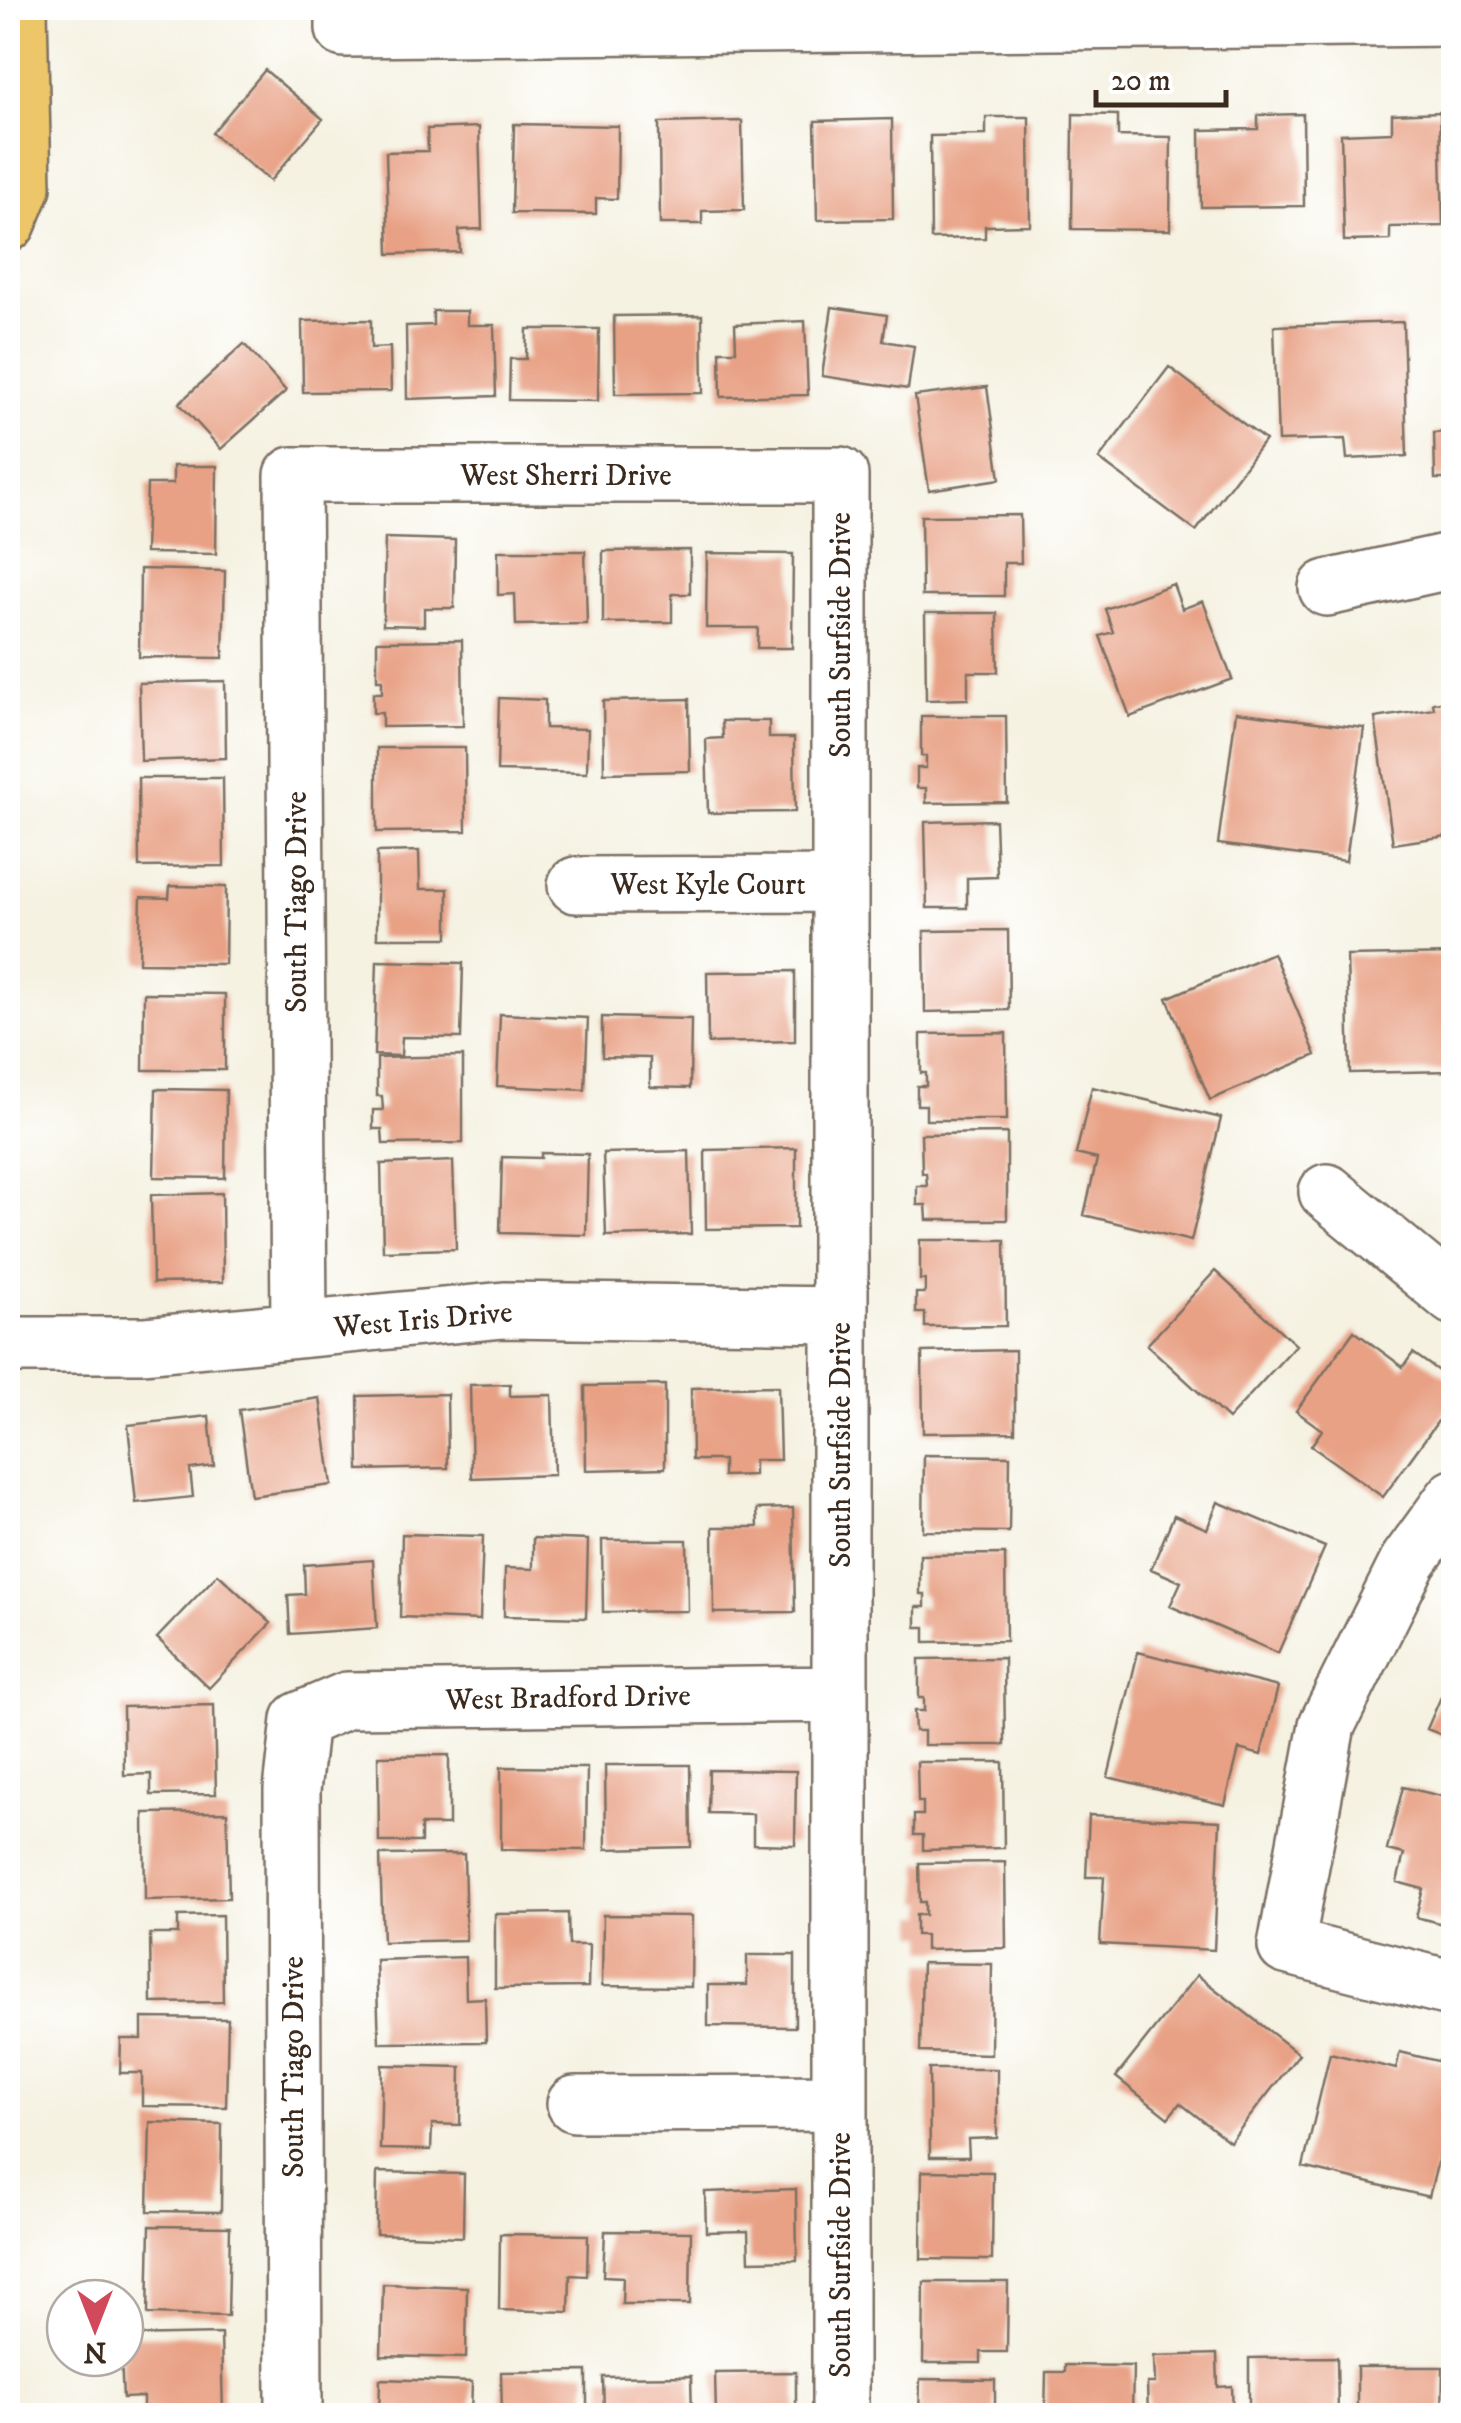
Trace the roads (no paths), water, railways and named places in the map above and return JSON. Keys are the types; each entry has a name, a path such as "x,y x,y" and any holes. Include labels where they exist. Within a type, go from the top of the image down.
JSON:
{"main road":[{"path":"8,223 22,187 19,8"}],"street":[{"path":"344,18 1454,18"},
{"name":"West Sherri Drive","path":"293,475 840,475"},
{"name":"South Tiago Drive","path":"293,475 299,1330"},
{"name":"South Surfside Drive","path":"840,475 840,2416"},
{"path":"1327,588 1454,560"},
{"name":"West Kyle Court","path":"576,885 840,884"},
{"path":"1327,1192 1454,1297"},
{"name":"West Iris Drive","path":"8,1346 144,1346 504,1310 840,1315"},
{"path":"1454,1498 1409,1560 1327,1724 1286,1946 1454,1989"},
{"name":"West Bradford Drive","path":"300,1720 348,1700 840,1694"},
{"name":"South Tiago Drive","path":"294,2416 292,1790 300,1720"},
{"path":"575,2104 840,2103"}]}
